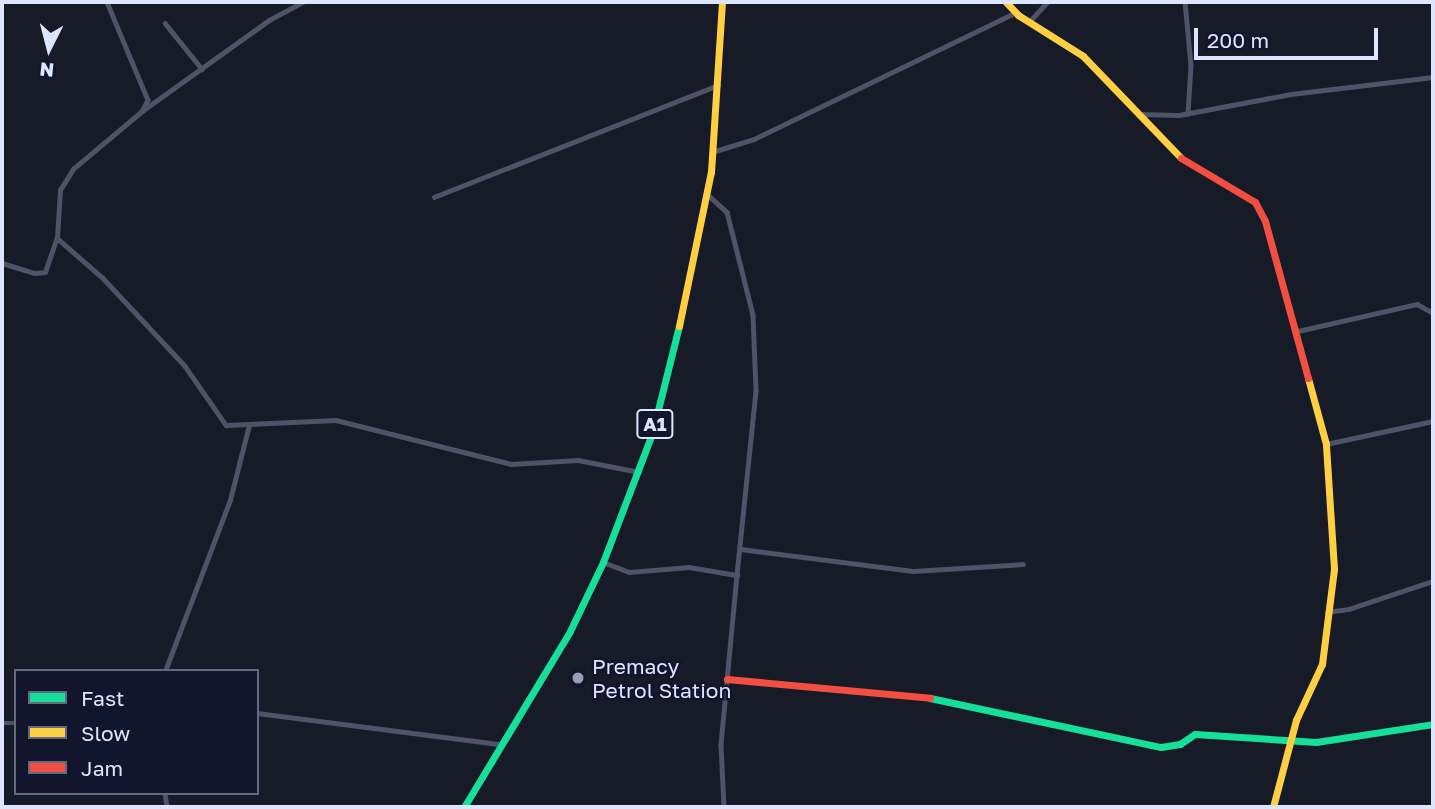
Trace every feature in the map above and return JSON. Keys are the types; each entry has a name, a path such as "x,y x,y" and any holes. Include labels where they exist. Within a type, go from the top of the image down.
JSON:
{"main road":[{"name":"A1","path":"464,807 553,664 603,562 639,472 681,330 707,194 719,85 722,2"},
{"path":"1006,2 1015,13 1083,55 1181,160 1259,207 1298,331 1326,444 1334,569 1326,611 1322,664 1290,739 1273,807"},
{"path":"727,679 958,701 1147,746 1171,746 1202,733 1329,741 1433,724"}],"street":[{"path":"107,2 148,100 142,111"},
{"path":"2,264 42,273 50,266 57,238 63,182 142,111 303,2"},
{"path":"1030,21 1047,2"},
{"path":"1185,2 1191,65 1188,114"},
{"path":"712,152 754,139 1015,13"},
{"path":"165,23 202,69"},
{"path":"1138,114 1188,114 1291,94 1433,77"},
{"path":"434,197 719,85"},
{"path":"707,194 727,212 753,315 756,391 727,679 722,746 724,807"},
{"path":"57,238 103,278 185,366 219,422 248,425 336,420 512,464 578,460 639,472"},
{"path":"1298,331 1417,304 1433,313"},
{"path":"1326,444 1433,421"},
{"path":"166,669 236,482 248,425"},
{"path":"741,549 913,571 1023,564"},
{"path":"603,562 629,572 675,567 737,575"},
{"path":"1326,611 1343,611 1433,581"},
{"path":"259,713 504,745"}],"traffic: fast":[{"path":"464,807 570,631 603,562 652,434 679,326"},
{"path":"930,698 1161,747 1180,744 1195,734 1316,742 1433,724"}],"traffic: slow":[{"path":"679,326 711,172 722,2"},
{"path":"1006,2 1018,15 1083,56 1181,158"},
{"path":"1273,807 1296,720 1322,664 1334,569 1326,444 1308,378"}],"traffic: jam":[{"path":"1181,158 1255,202 1265,221 1308,378"},
{"path":"727,679 930,698"}],"place":[{"name":"Premacy Petrol Station","path":"578,678"}]}
